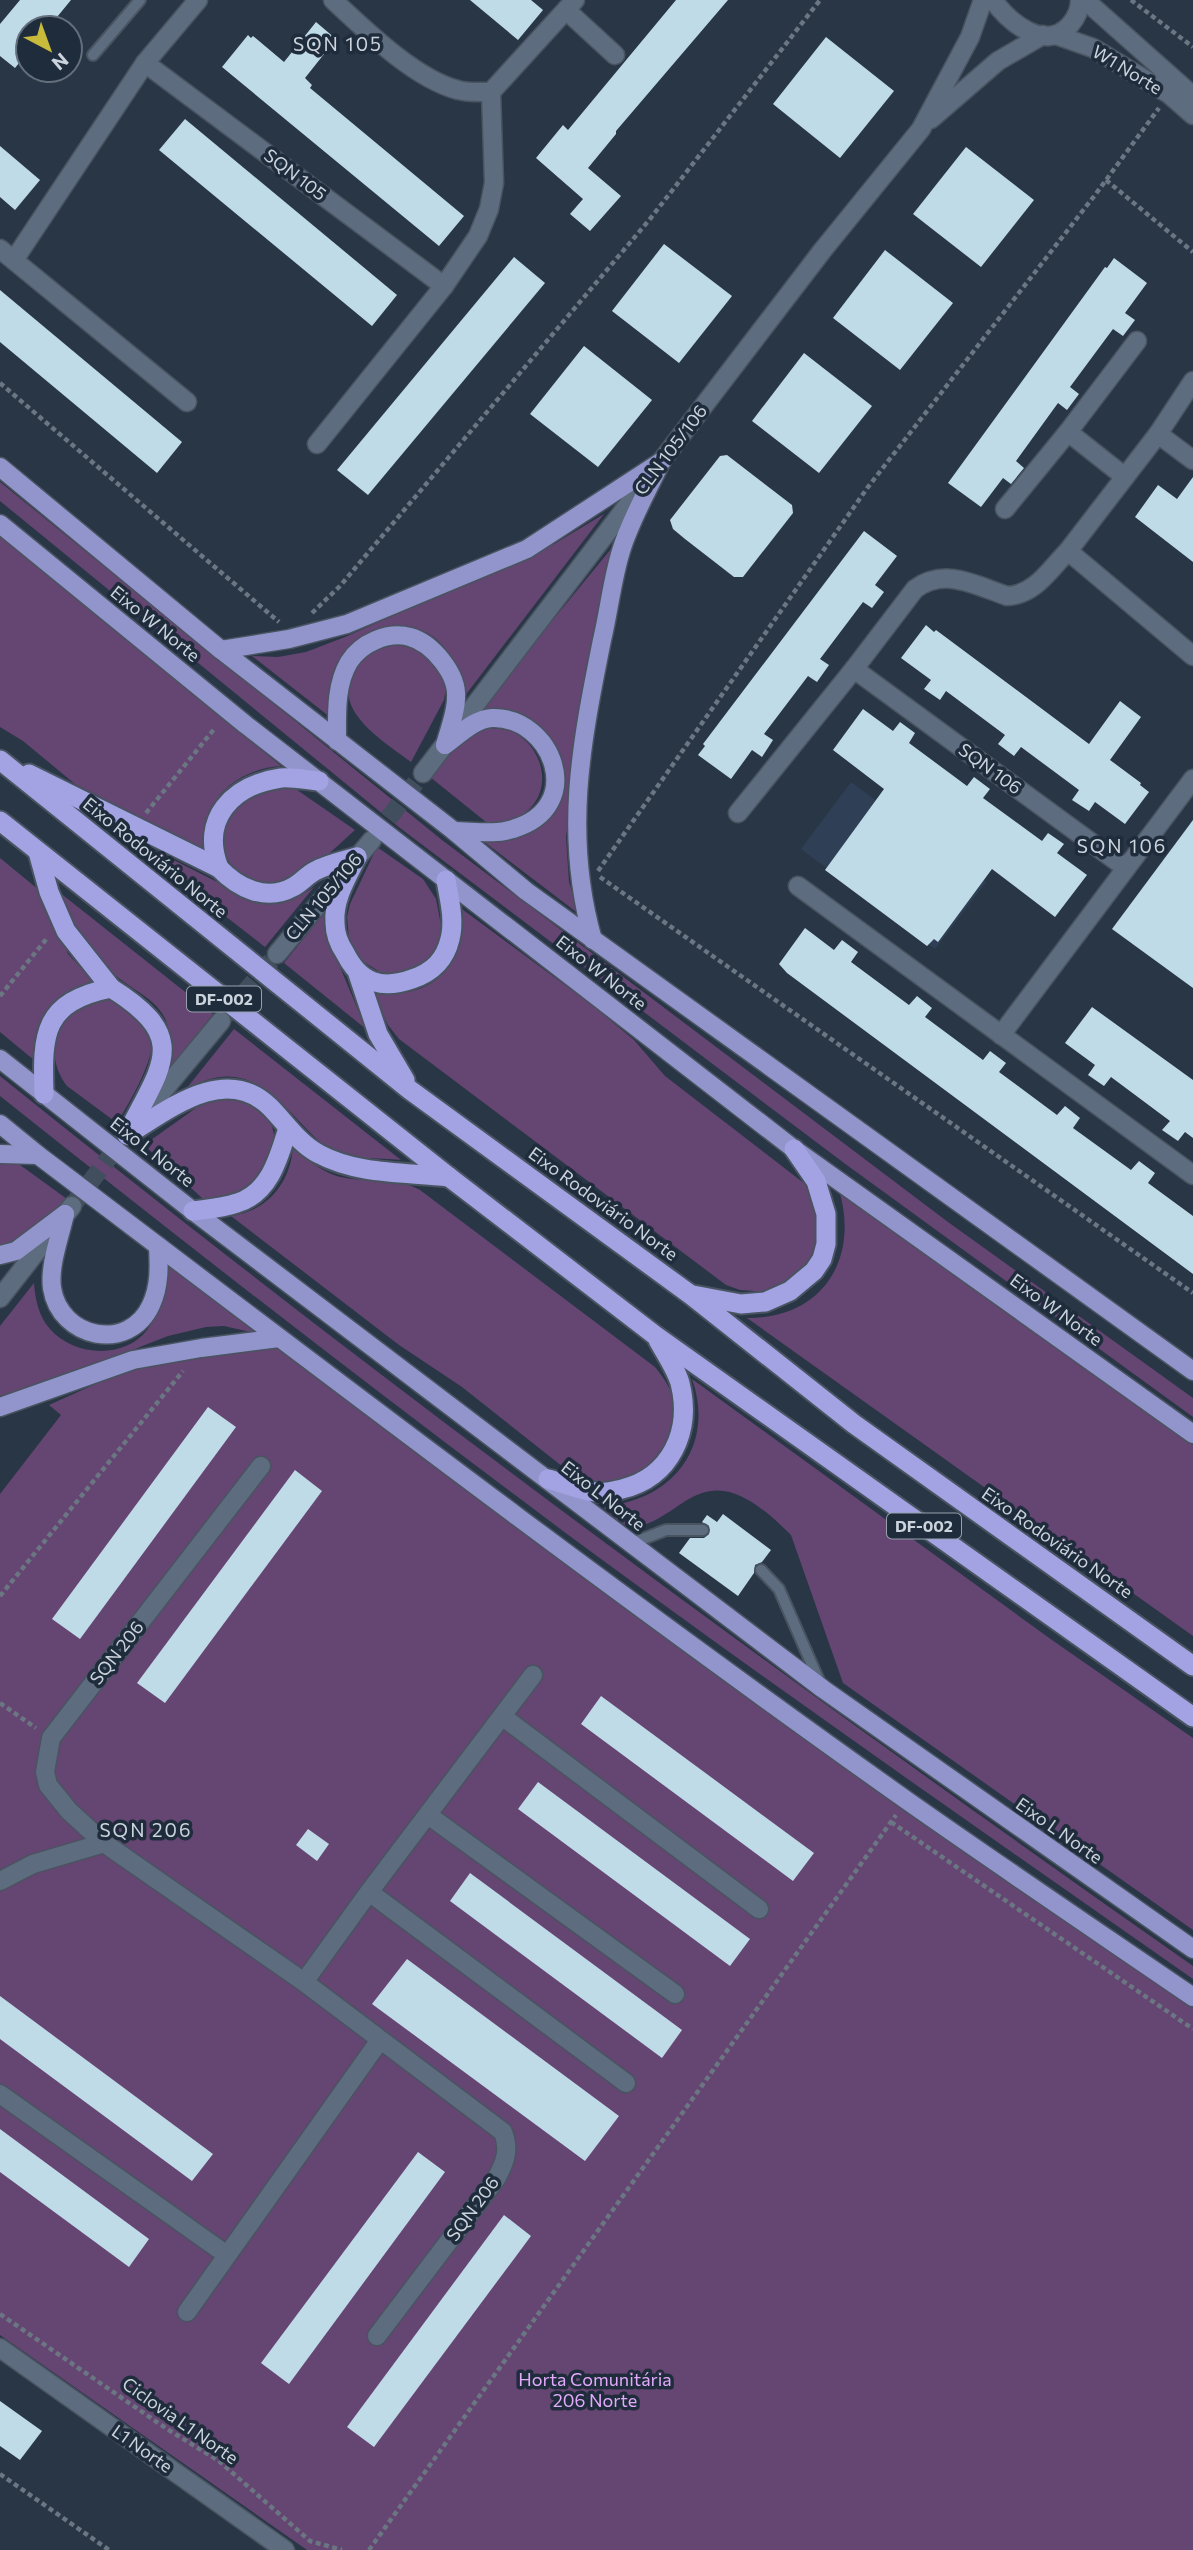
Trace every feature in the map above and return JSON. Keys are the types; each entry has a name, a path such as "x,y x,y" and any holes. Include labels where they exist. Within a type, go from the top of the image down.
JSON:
{"highway":[{"path":"0,760 219,868 242,887 259,892 277,892 292,887 313,872 357,857"},
{"name":"Eixo Rodoviário Norte","path":"0,760 411,1090 691,1295 854,1424 1193,1666"},
{"path":"219,868 213,853 213,837 218,815 231,799 251,785 282,778 319,781"},
{"name":"DF-002","path":"0,821 449,1177 656,1336 1193,1717"},
{"path":"38,852 49,892 66,931 111,988 139,1006 157,1024 163,1042 163,1054 156,1077 125,1136"},
{"path":"357,857 341,890 334,922 337,940 358,974 378,1034 411,1090"},
{"path":"358,974 371,981 389,985 432,971 440,962 451,937 446,880"},
{"path":"44,1094 43,1052 51,1022 62,1008 79,996 111,988"},
{"path":"125,1136 203,1091 223,1088 254,1094 315,1153 336,1163 359,1168 449,1177"},
{"path":"193,1212 239,1203 255,1194 268,1180 280,1156 288,1128"},
{"path":"691,1295 741,1304 765,1302 790,1291 814,1271 827,1244 825,1214 816,1181 794,1149"},
{"path":"548,1479 595,1492 606,1492 629,1487 647,1479 666,1462 678,1444 683,1420 680,1382 656,1336"}],"main road":[{"path":"221,650 289,639 347,624 527,549 661,463"},
{"path":"593,940 580,889 577,860 578,790 584,730 621,551 661,463"},
{"name":"Eixo W Norte","path":"0,467 221,650 454,831 526,891 1193,1371"},
{"name":"Eixo W Norte","path":"0,524 246,725 794,1149 1193,1434"},
{"path":"337,741 337,705 348,664 358,651 379,639 394,636 410,637 425,646 443,662 452,678 457,697 445,745"},
{"path":"445,745 477,722 489,718 519,725 543,745 557,779 549,805 527,823 500,831 454,831"},
{"name":"Eixo L Norte","path":"0,1059 193,1212 823,1689 1193,1949"},
{"path":"0,1124 279,1338 667,1627 906,1800 1193,1997"},
{"path":"0,1154 38,1155"},
{"path":"69,1210 51,1276 60,1312 82,1330 99,1335 121,1332 144,1316 152,1304 159,1276 158,1246"},
{"path":"0,1255 16,1251 69,1210"},
{"path":"0,1407 133,1360 279,1338"}],"street":[{"path":"187,402 7,254 145,63 198,0"},
{"path":"333,0 374,38 424,74 458,90 491,92"},
{"name":"CLN 105/106","path":"423,773 822,251 920,128 970,37 983,0"},
{"name":"W1 Norte","path":"993,0 1016,26 1027,32 1049,35 1093,48 1169,94 1193,115"},
{"name":"CLN 105/106","path":"920,128 998,61 1069,25 1083,0"},
{"name":"W1 Norte","path":"1083,0 1193,96"},
{"path":"317,444 444,286 478,236 489,209 494,183 491,92 571,3 615,55"},
{"name":"SQN 105","path":"145,63 444,286"},
{"path":"1005,509 1068,432 1136,341"},
{"path":"738,813 915,589 927,580 948,577 1007,596 1017,595 1034,586 1068,551 1158,434 1193,381"},
{"path":"1068,432 1125,477"},
{"path":"1158,434 1193,460"},
{"path":"1068,551 1193,656"},
{"name":"SQN 106","path":"854,669 1126,868"},
{"path":"1001,1035 1193,779"},
{"name":"CLN 105/106","path":"276,954 372,840"},
{"path":"798,886 1193,1175"},
{"path":"125,1136 220,1021"},
{"path":"0,1298 69,1210"},
{"name":"SQN 206","path":"261,1466 51,1738 45,1772 48,1786 69,1811 104,1843 304,1982 503,2132 508,2148 503,2167 496,2179 377,2336"},
{"path":"304,1982 533,1675"},
{"path":"503,1717 760,1909"},
{"path":"428,1815 675,1994"},
{"path":"0,1881 33,1864 104,1843"},
{"path":"369,1892 626,2083"},
{"path":"187,2312 380,2040"},
{"path":"0,2094 227,2255"},
{"name":"L1 Norte","path":"0,2348 285,2550"}],"lane":[{"path":"93,55 140,0"},
{"path":"630,1544 666,1530 703,1530"},
{"path":"761,1570 779,1589 823,1689"}],"path":[{"path":"311,614 340,586 650,219 820,0"},
{"path":"1130,0 1193,47"},
{"path":"596,886 596,874 868,486 1106,180 1169,94"},
{"path":"1106,180 1193,252"},
{"path":"0,383 282,624"},
{"path":"143,816 215,728"},
{"path":"577,860 1193,1293"},
{"path":"0,996 52,930"},
{"path":"0,1596 201,1348"},
{"path":"0,1703 51,1738"},
{"path":"369,2550 906,1800"},
{"path":"891,1822 1193,2029"},
{"name":"Ciclovia L1 Norte","path":"0,2314 167,2429 219,2461 310,2541 342,2550"},
{"path":"0,2474 109,2550"}],"shaded area":[{"path":"851,782 986,882 935,949 801,849"}],"green space":[{"path":"0,482 442,840 948,1222 1193,1398 1193,1417 844,1163 400,828 0,501"},
{"path":"604,514 464,697 458,672 446,649 427,633 415,629 402,629 363,642 344,654 334,670 329,699 330,717 252,656 278,657 306,652 345,637 554,544"},
{"path":"0,535 281,766 244,776 223,791 210,813 207,829 209,853 75,784 23,741 0,727"},
{"path":"620,538 584,711 566,837 569,882 579,914 483,841 507,840 526,834 541,822 555,803 536,725 509,711 479,710"},
{"path":"397,645 426,656 447,680 444,700 411,762 363,723 349,698 349,684 363,659 385,647"},
{"path":"491,728 511,731 528,743 540,765 542,777 541,789 528,810 513,820 498,823 486,822 430,777 463,741"},
{"path":"290,785 355,830 324,858 299,875 277,882 252,879 232,865 225,854 221,842 222,823 237,805 251,796 266,789"},
{"path":"116,831 249,898 283,902 314,887 265,947"},
{"path":"377,847 423,879 436,899 441,925 439,946 433,958 420,968 395,976 380,972 359,959 349,938 347,917 350,904"},
{"path":"0,858 39,890 50,908 68,954 95,983 69,992 48,1010 38,1030 34,1060 0,1032"},
{"path":"59,892 213,1014 168,1072 170,1046 168,1027 162,1013 97,958 80,934"},
{"path":"334,901 327,936 366,1029 284,963"},
{"path":"455,904 592,1005 634,1040 665,1076 809,1187 814,1194 821,1240 805,1273 768,1292 740,1290 726,1285 399,1039 388,1025 371,990 410,992 431,983 448,968 461,936 461,924"},
{"path":"95,999 126,1005 151,1033 151,1053 147,1066 117,1123 67,1086 61,1077 55,1057 56,1036 66,1017 76,1008"},
{"path":"234,1029 401,1160 344,1155 327,1147 273,1096 248,1081 221,1077 186,1089"},
{"path":"0,1076 292,1306 589,1531 1193,1966 1193,1979 722,1647 424,1426 0,1096"},
{"path":"226,1095 251,1103 264,1112 273,1131 275,1159 249,1191 212,1200 202,1198 144,1145 207,1100"},
{"path":"293,1146 317,1166 334,1175 387,1180 420,1190 655,1367 669,1388 674,1416 672,1430 660,1455 650,1466 625,1479 606,1482 577,1478 462,1387 399,1345 231,1216 256,1208 275,1193 288,1171"},
{"path":"0,1157 16,1162 67,1199 14,1245 0,1247"},
{"path":"839,1190 1193,1444 1193,1636 747,1318 773,1316 796,1308 814,1296 829,1281 839,1262 844,1240 844,1216"},
{"path":"164,1261 259,1334 224,1326 206,1327 168,1336 0,1402 0,1326 34,1283 40,1313 50,1329 60,1338 85,1349 112,1350 137,1340 152,1323 160,1297"},
{"name":"Horta Comunitária 206 Norte","path":"276,1344 911,1815 1193,2006 1193,2550 307,2550 0,2335 0,1494 61,1415 49,1405 124,1371"},
{"path":"692,1379 1052,1640 1193,1738 1193,1930 843,1683 791,1535 751,1501 727,1491 715,1490 691,1498 652,1522 640,1526 621,1523 602,1506 627,1502 649,1494 667,1482 682,1466 692,1448 698,1427 698,1404"}],"building":[{"path":"20,0 71,0 60,14 14,14 14,67 0,56 0,24"},
{"path":"470,0 531,0 543,10 518,40"},
{"path":"676,0 728,0 616,131 588,168 621,196 590,231 570,214 583,199 536,158 563,125 568,130"},
{"path":"316,22 336,39 305,78 312,85 310,88 464,216 439,246 222,67 248,35 251,38 253,36 284,62"},
{"path":"826,37 894,91 840,158 773,104"},
{"path":"185,119 397,295 372,326 159,150"},
{"path":"0,146 40,180 15,210 0,197"},
{"path":"966,147 1034,200 981,267 913,214"},
{"path":"664,244 732,296 679,363 612,311"},
{"path":"885,250 953,303 900,370 833,318"},
{"path":"514,257 545,283 368,495 337,470"},
{"path":"1114,258 1147,283 1125,313 1135,320 1123,336 1113,329 1070,387 1079,394 1067,410 1058,403 1016,461 1024,468 1011,484 1003,478 981,507 948,483"},
{"path":"0,290 182,442 157,473 0,342"},
{"path":"584,346 652,400 598,467 530,414"},
{"path":"804,353 872,406 819,473 752,421"},
{"path":"727,455 792,505 793,513 743,577 734,577 685,539 673,529 670,520 720,456"},
{"path":"1193,477 1193,562 1135,517 1158,485 1177,499"},
{"path":"864,531 897,556 875,585 884,592 872,608 863,602 820,659 829,665 817,682 808,676 764,734 773,740 762,757 752,750 731,779 698,755 705,746 703,744"},
{"path":"926,625 1089,744 1120,701 1141,717 1110,760 1149,792 1125,824 1095,802 1089,811 1072,800 1079,790 1021,747 1014,756 998,744 1005,735 946,691 940,700 924,689 931,680 901,658"},
{"path":"863,709 893,731 900,722 915,733 909,743 967,786 974,777 990,789 983,798 1042,841 1048,833 1064,844 1057,853 1087,875 1055,917 992,869 938,942 934,939 927,946 825,870 884,789 833,750"},
{"path":"1193,820 1193,988 1112,929"},
{"path":"805,928 834,950 842,940 858,952 851,962 909,1005 917,996 932,1008 925,1017 983,1060 990,1051 1006,1063 999,1072 1057,1115 1065,1106 1080,1118 1073,1128 1131,1170 1139,1161 1155,1173 1148,1183 1193,1216 1193,1274 787,973 779,964"},
{"path":"1092,1007 1193,1080 1193,1138 1185,1132 1178,1141 1162,1130 1170,1121 1111,1077 1104,1086 1088,1075 1095,1065 1065,1043"},
{"path":"208,1407 236,1427 80,1639 52,1619"},
{"path":"295,1470 322,1491 165,1703 137,1683"},
{"path":"723,1514 771,1550 762,1562 755,1565 754,1573 738,1596 679,1553 690,1538 704,1538 709,1534 709,1526 702,1522 707,1515 717,1522"},
{"path":"601,1696 814,1853 793,1881 581,1724"},
{"path":"538,1782 750,1939 730,1966 518,1809"},
{"path":"308,1829 329,1844 317,1861 296,1845"},
{"path":"470,1873 682,2030 662,2058 450,1901"},
{"path":"407,1959 619,2116 585,2161 372,2004"},
{"path":"0,1996 213,2154 192,2181 0,2039"},
{"path":"0,2129 149,2239 129,2267 0,2172"},
{"path":"418,2152 445,2172 289,2384 261,2363"},
{"path":"504,2215 531,2236 374,2447 347,2427"},
{"path":"0,2401 42,2431 20,2460 0,2446"}],"tunnel":[{"path":"372,840 423,773"},
{"path":"225,1016 277,954"},
{"path":"72,1206 124,1138"}],"district":[{"name":"SQN 105","path":"338,44"},
{"name":"SQN 106","path":"1122,846"},
{"name":"SQN 206","path":"146,1830"}]}
